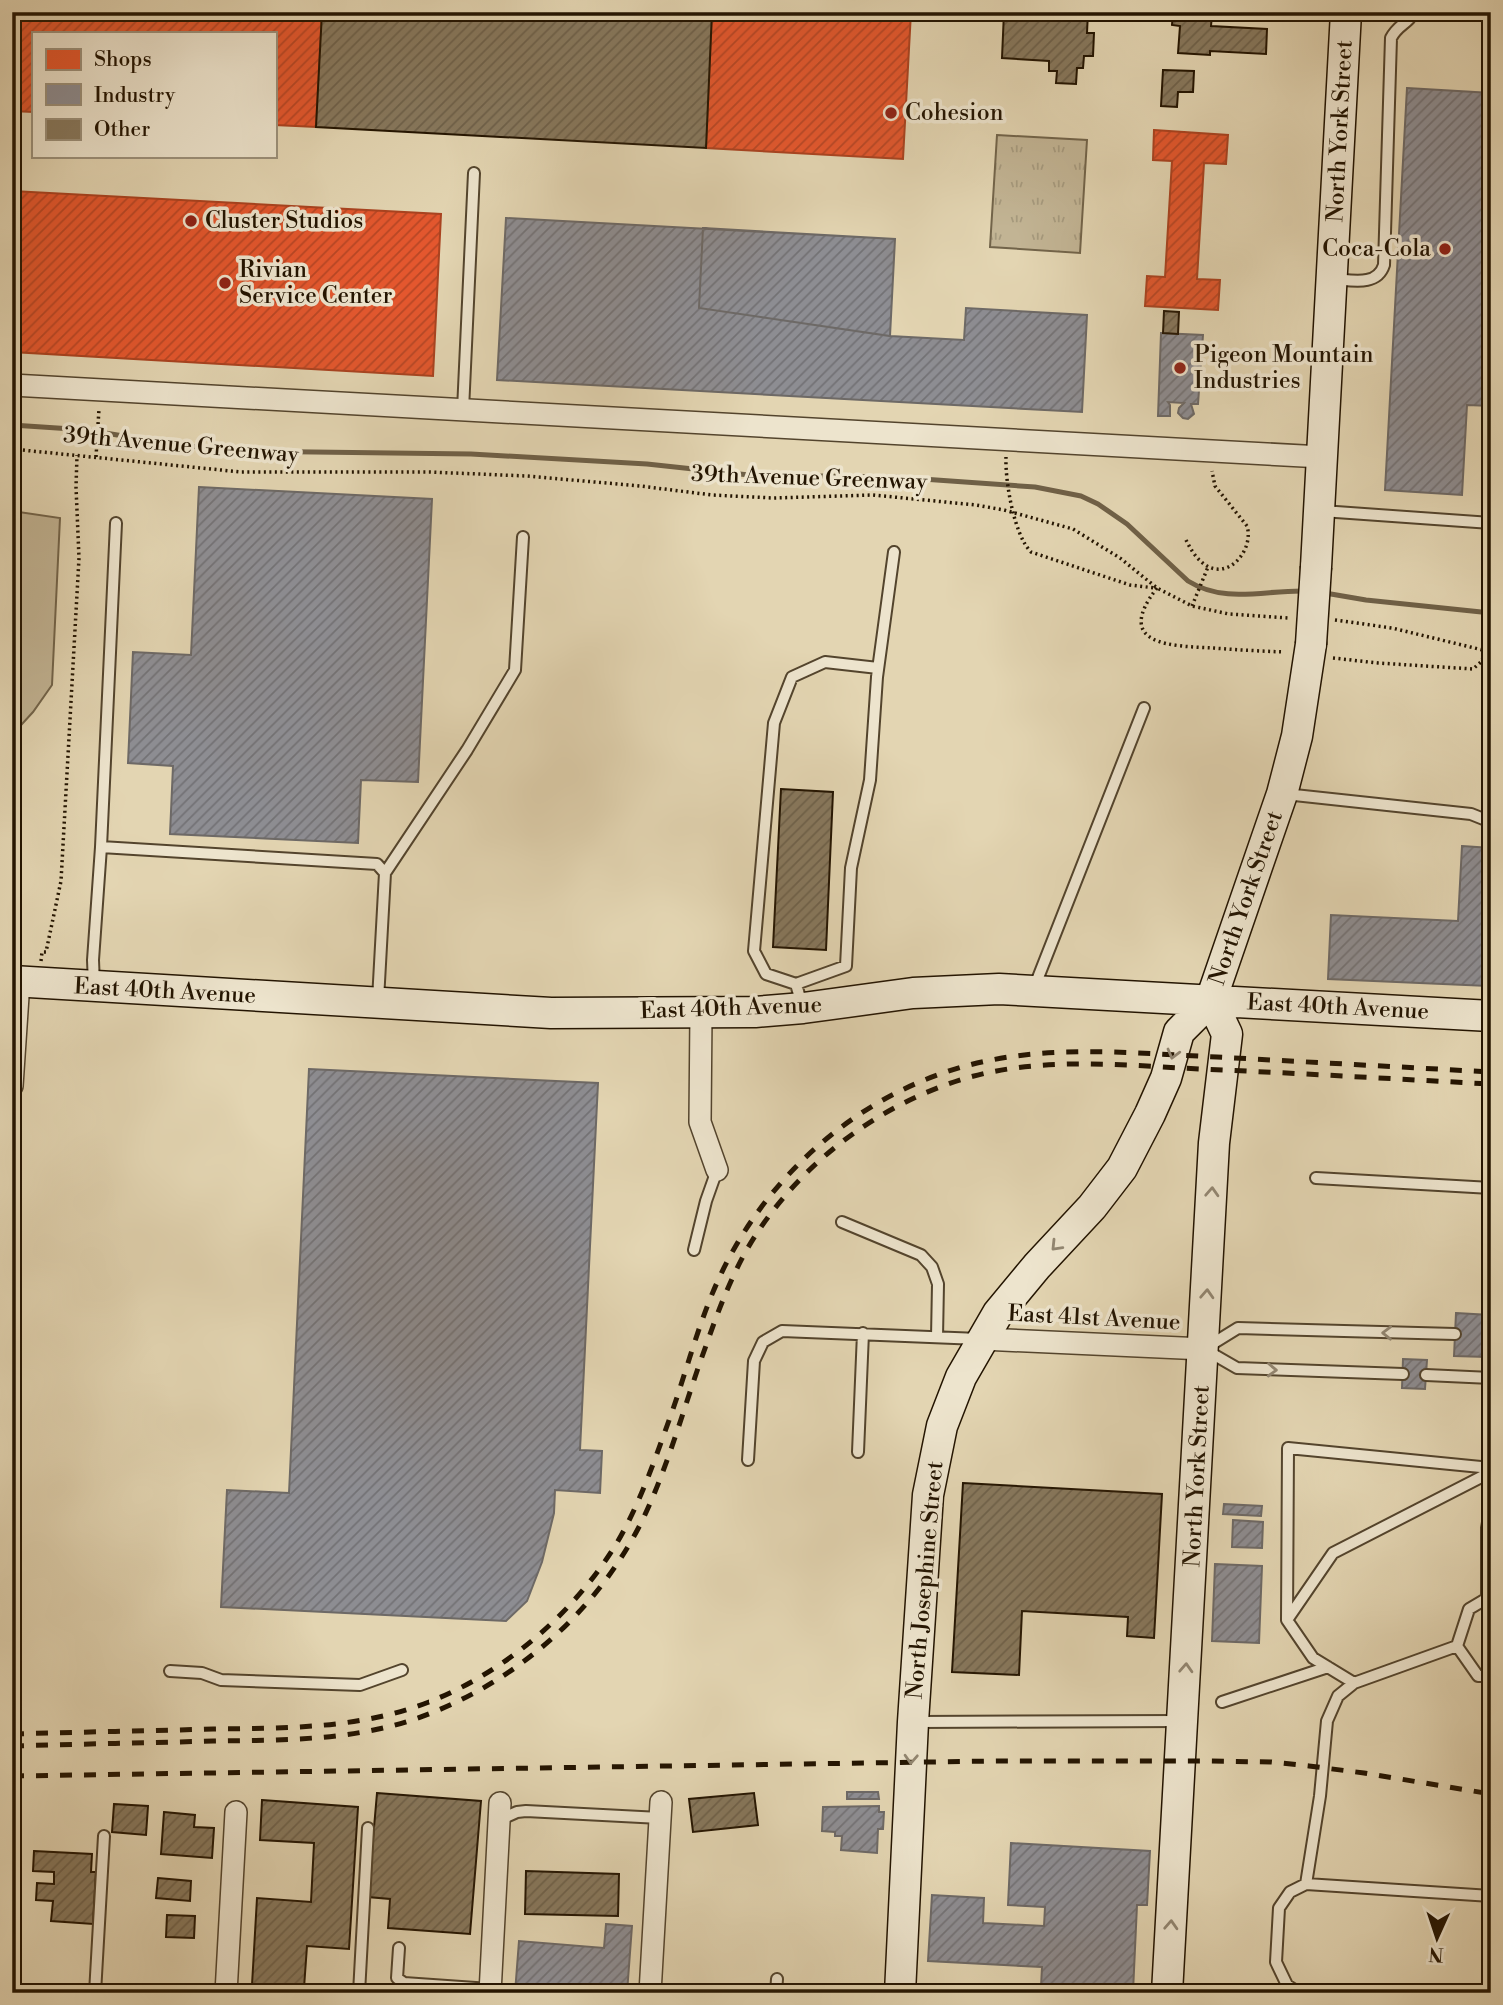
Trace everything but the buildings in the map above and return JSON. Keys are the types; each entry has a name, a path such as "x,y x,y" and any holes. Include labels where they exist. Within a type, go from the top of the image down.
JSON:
{"main road":[{"name":"North York Street","path":"1167,1993 1214,1143 1227,1034 1211,1000 1282,794 1299,725 1316,567 1346,12"},
{"name":"East 40th Avenue","path":"24,976 94,987 551,1013 701,1013 800,996 947,990 1033,991 1491,1016"},
{"name":"North Josephine Street","path":"900,1993 913,1722 928,1495 932,1466 947,1409 982,1339 1011,1296 1092,1207 1122,1168 1166,1078 1179,1032 1211,1000"}],"street":[{"path":"12,385 1322,457"},
{"path":"12,1086 24,976"},
{"path":"701,1013 700,1122 718,1170"},
{"name":"East 41st Avenue","path":"982,1339 1204,1349"},
{"path":"650,1993 661,1810"},
{"path":"226,1993 236,1812"},
{"path":"490,1991 499,1812"}],"lane":[{"path":"1332,279 1369,280 1382,272 1391,38 1396,27 1410,20 1413,12"},
{"path":"463,410 474,173"},
{"path":"1319,511 1491,523"},
{"path":"94,987 93,960 116,523"},
{"path":"377,1003 385,873 467,750 515,670 523,537"},
{"path":"878,668 825,662 792,677 774,723 754,951 766,974 800,996 846,966 851,868 870,779 878,668 894,552"},
{"path":"1033,991 1144,708"},
{"path":"1282,794 1471,814 1491,822"},
{"path":"101,847 377,864 385,873"},
{"path":"694,1250 706,1201 718,1170"},
{"path":"1316,1178 1491,1188"},
{"path":"842,1222 921,1255 932,1267 938,1284 937,1337"},
{"path":"1403,1374 1237,1368 1204,1349 1238,1328 1455,1334"},
{"path":"748,1460 754,1361 763,1342 782,1331 982,1339"},
{"path":"858,1452 863,1333"},
{"path":"1426,1375 1491,1378"},
{"path":"1354,1683 1313,1658 1286,1620 1288,1448 1491,1470"},
{"path":"1286,1620 1334,1553 1491,1470"},
{"path":"1457,1646 1469,1609 1489,1597 1487,1528 1491,1506"},
{"path":"1457,1646 1478,1676 1491,1676"},
{"path":"1306,1884 1320,1796 1327,1721 1338,1696 1354,1683 1457,1646"},
{"path":"1222,1702 1328,1667"},
{"path":"170,1671 202,1673 222,1680 360,1685 402,1670"},
{"path":"913,1722 1183,1721"},
{"path":"499,1812 661,1810"},
{"path":"359,1993 368,1828"},
{"path":"95,1993 104,1836"},
{"path":"1299,1993 1287,1985 1276,1962 1279,1908 1290,1892 1306,1884 1491,1896"},
{"path":"398,1948 397,1978 404,1983 490,1991"},
{"path":"776,1993 777,1979"}],"path":[{"path":"96,458 99,407"},
{"name":"39th Avenue Greenway","path":"12,449 241,472 429,472 527,476 754,497 873,495 976,505 1073,529 1119,558 1157,589 1193,604 1310,638 1391,628 1491,653"},
{"path":"24,976 42,952 46,952 61,881 79,558 77,455"},
{"path":"1006,457 1006,477 1021,540 1031,552 1130,585 1157,589 1145,606 1142,622 1150,638 1158,643 1177,647 1310,638 1378,663 1473,669 1482,661 1485,651"},
{"path":"1186,540 1208,569 1222,569 1230,566 1245,552 1250,540 1243,519 1215,486 1212,471"},
{"path":"1193,604 1208,569"}],"green space":[{"path":"997,135 1087,140 1080,253 990,247"},
{"path":"12,511 60,518 52,685 12,735"}],"waterway":[{"path":"12,425 87,430 178,445 241,451 471,454 647,464 749,475 894,477 1035,487 1081,496 1098,504 1127,524 1188,581 1202,588 1230,594 1305,591"},
{"path":"1325,593 1491,613"}],"railway":[{"path":"12,1734 268,1728 349,1722 403,1711 429,1702 457,1690 510,1658 557,1618 578,1595 598,1571 624,1530 654,1463 700,1325 721,1274 739,1240 761,1208 785,1178 813,1150 875,1104 910,1086 946,1072 1013,1056 1080,1052 1149,1053 1491,1072"},
{"path":"12,1746 339,1736 412,1720 448,1706 515,1668 574,1618 622,1557 651,1501 725,1296 746,1251 765,1221 787,1193 838,1145 867,1124 930,1091 992,1072 1021,1067 1081,1064 1491,1084"},
{"path":"12,1776 996,1761 1206,1761 1271,1762 1309,1766 1491,1794"}],"place":[{"name":"Cohesion","path":"891,113"},
{"name":"Cluster Studios","path":"191,221"},
{"name":"Coca-Cola","path":"1445,249"},
{"name":"Rivian Service Center","path":"225,283"},
{"name":"Pigeon Mountain Industries","path":"1180,368"}]}
